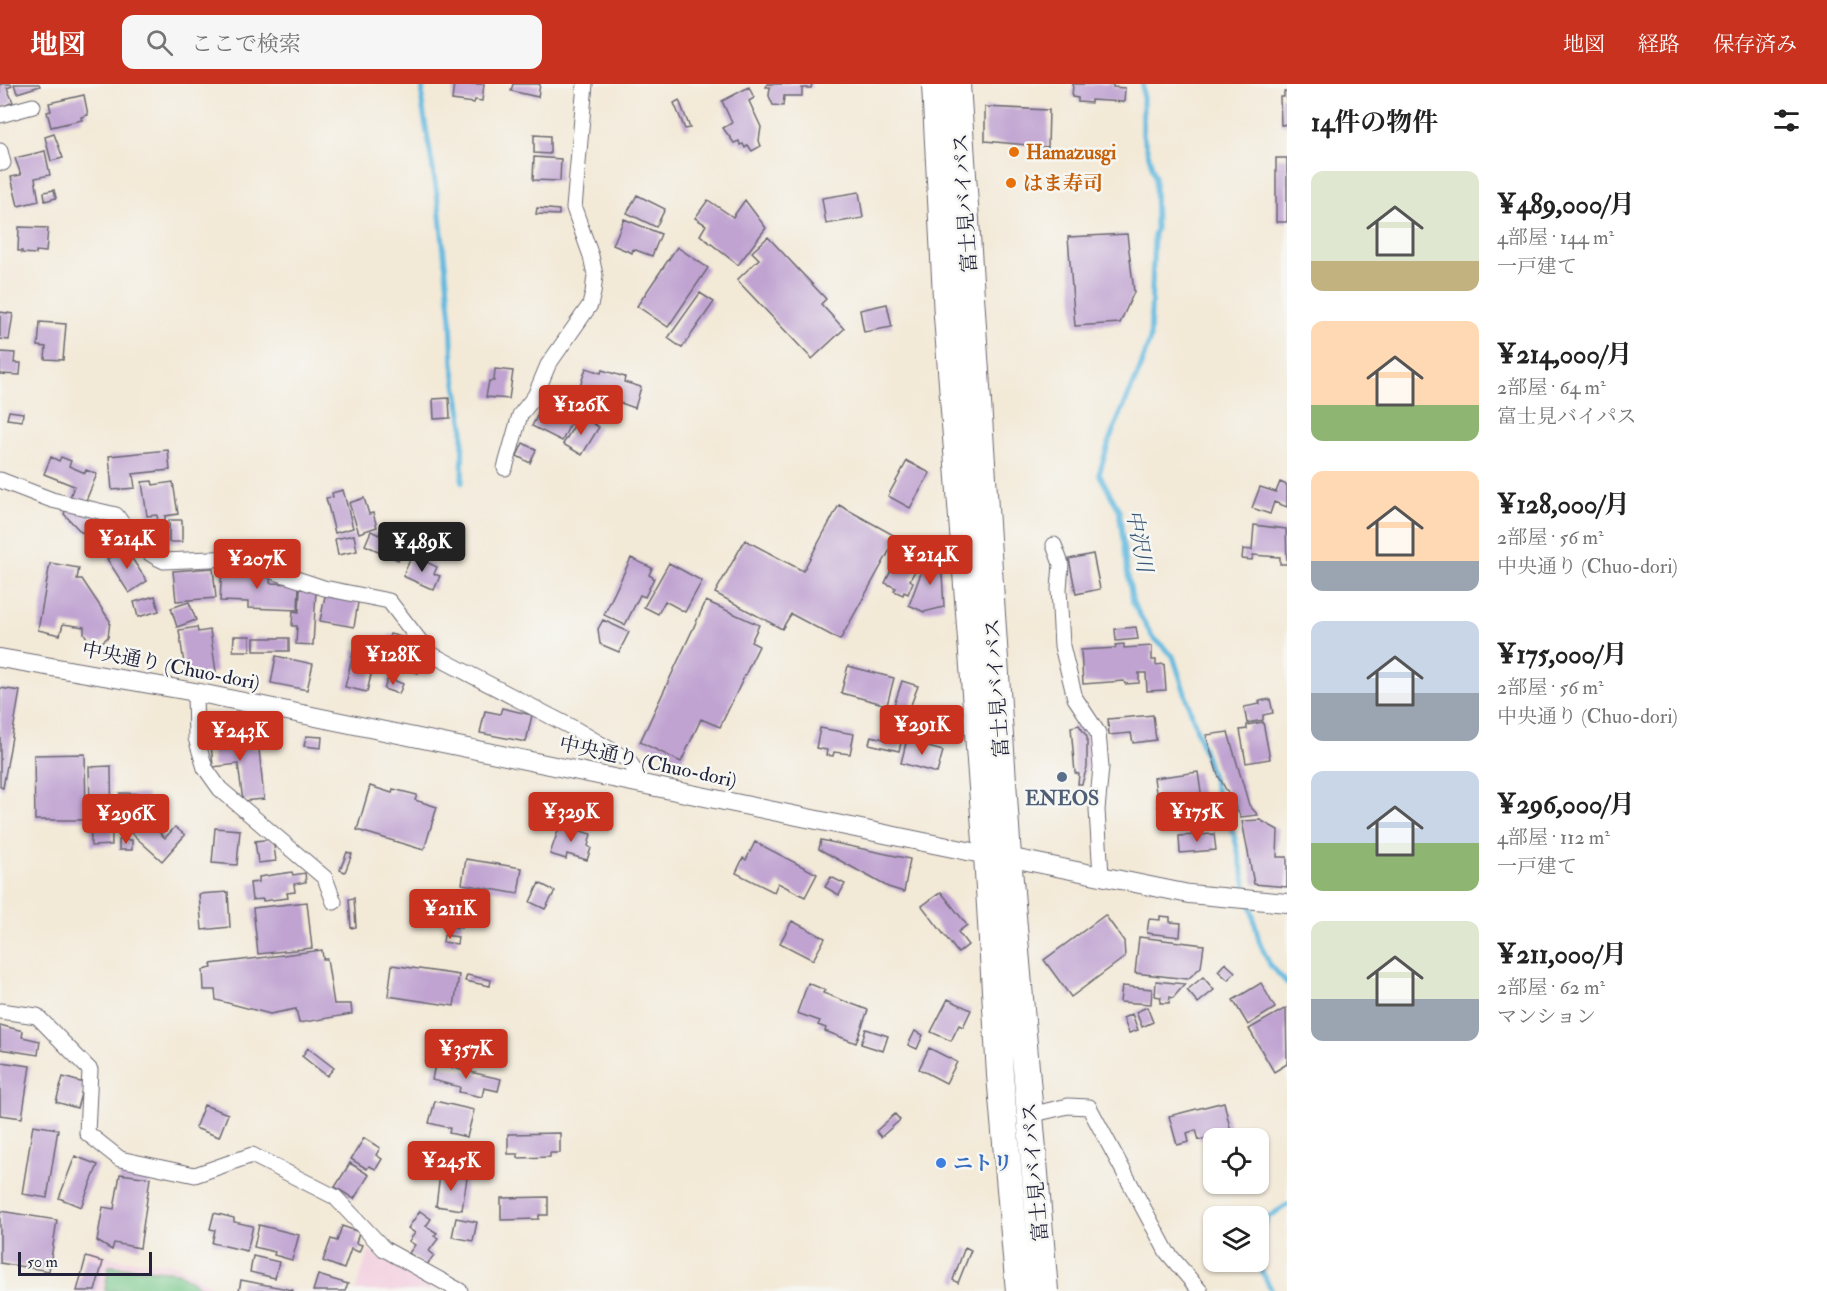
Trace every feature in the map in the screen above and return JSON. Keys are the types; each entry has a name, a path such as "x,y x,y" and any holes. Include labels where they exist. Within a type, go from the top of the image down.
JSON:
{"highway":[{"name":"富士見バイパス","path":"935,84 947,316 998,856 1030,1115 1045,1291"},
{"name":"富士見バイパス","path":"957,84 998,856 1000,1075 1019,1291"}],"street":[{"path":"505,468 519,415 535,396 548,365 590,305 593,293 595,275 591,255 574,208 585,84"},
{"path":"0,115 33,106"},
{"path":"0,480 52,500 116,515 133,540 156,558 164,561 233,558 324,588 389,602 429,653 575,729 628,760 636,772 638,783"},
{"path":"1054,545 1061,564 1059,590 1062,646 1075,698 1098,733 1101,767 1096,810 1101,876"},
{"name":"中央通り (Chuo-dori)","path":"0,658 195,692 1189,894 1287,903"},
{"path":"195,692 196,738 205,768 220,789 325,878 334,902"},
{"path":"0,1011 37,1016 90,1070 87,1133 120,1159 195,1175 252,1155 335,1197 384,1249 460,1291"},
{"path":"1030,1115 1068,1106 1089,1107 1167,1252 1200,1291"}],"shaded area":[{"path":"90,1247 115,1259 176,1264 219,1291 74,1291"},
{"path":"369,1251 436,1291 355,1291"}],"green space":[{"path":"109,1266 178,1272 206,1291 105,1291"}],"building":[{"path":"0,84 11,84 12,86 7,88 13,102 0,108"},
{"path":"14,84 39,84 40,86 17,93"},
{"path":"454,84 484,84 482,101 475,100 474,103 452,100"},
{"path":"513,84 540,84 538,97 511,91"},
{"path":"767,84 812,84 811,88 802,88 802,96 784,96 783,106 773,105 769,96 770,87 766,87"},
{"path":"1073,84 1113,84 1113,87 1125,88 1124,102 1091,100 1091,103 1078,102 1078,98 1072,97"},
{"path":"749,87 754,98 749,101 761,127 759,141 761,146 752,151 748,145 745,148 743,144 740,145 739,141 734,143 723,128 732,123 722,101"},
{"path":"1284,92 1287,92 1287,124 1281,125 1280,97 1284,97"},
{"path":"84,95 88,115 81,117 82,120 51,127 47,112 51,111 49,103"},
{"path":"679,100 690,128 685,129 674,103"},
{"path":"985,107 1049,110 1048,147 985,141"},
{"path":"54,134 63,158 51,161 45,137"},
{"path":"534,135 550,136 550,154 534,153"},
{"path":"45,151 50,175 35,178 39,201 18,206 11,177 21,175 15,158"},
{"path":"534,157 561,159 560,181 533,180"},
{"path":"1276,158 1287,158 1287,222 1276,222"},
{"path":"54,190 56,198 45,201 44,192"},
{"path":"859,192 863,218 826,224 822,198"},
{"path":"637,195 665,209 656,227 627,213"},
{"path":"708,200 733,217 745,200 766,228 738,265 700,235 706,225 695,218"},
{"path":"537,208 559,210 559,215 536,214"},
{"path":"624,219 661,234 652,256 633,249 632,253 613,245"},
{"path":"19,227 48,228 46,252 36,251 36,254 18,251"},
{"path":"1127,234 1134,292 1120,323 1075,326 1068,237"},
{"path":"768,237 826,299 821,304 844,329 812,359 737,280 759,259 752,252"},
{"path":"677,247 708,268 668,327 637,306"},
{"path":"700,293 714,302 682,348 668,338"},
{"path":"887,304 892,327 864,332 860,310"},
{"path":"0,312 13,314 9,340 0,339"},
{"path":"40,322 66,324 63,360 45,359 46,347 38,346"},
{"path":"0,352 15,353 14,363 21,363 20,375 0,374"},
{"path":"586,368 625,377 624,382 641,387 635,408 593,397 595,394 579,389"},
{"path":"495,369 513,371 509,399 486,397 489,381 494,381"},
{"path":"548,395 566,404 563,410 574,416 562,441 532,426"},
{"path":"449,398 450,418 434,419 433,399"},
{"path":"9,411 23,413 22,421 7,419"},
{"path":"580,416 599,427 582,455 563,444"},
{"path":"523,443 536,450 530,463 517,456"},
{"path":"168,450 170,470 133,474 135,488 112,490 109,456"},
{"path":"51,457 59,461 61,457 71,461 69,466 85,473 86,470 97,474 85,503 70,497 74,486 44,474"},
{"path":"907,461 930,473 910,508 888,496"},
{"path":"152,481 153,485 173,482 178,514 165,516 165,520 158,521 157,515 147,516 142,482"},
{"path":"1280,482 1287,485 1287,507 1274,502 1270,514 1252,508 1260,487 1276,492"},
{"path":"343,490 353,528 335,533 326,498 333,497 332,493"},
{"path":"364,498 369,514 373,513 377,527 359,533 349,503"},
{"path":"839,505 897,537 840,640 791,614 782,629 715,593 745,540 803,571"},
{"path":"66,509 110,517 108,530 113,531 119,545 112,549 107,540 91,538 91,533 81,532 64,514"},
{"path":"169,520 182,520 182,542 169,542"},
{"path":"1254,525 1286,529 1287,564 1280,564 1280,557 1253,555 1252,560 1242,559 1243,549 1252,550"},
{"path":"382,528 408,539 398,560 365,545 371,531 379,535"},
{"path":"354,535 357,551 338,555 335,539"},
{"path":"125,548 147,581 129,593 107,559"},
{"path":"929,552 941,557 944,607 924,612 909,605"},
{"path":"1093,554 1100,589 1076,594 1069,559"},
{"path":"412,555 437,567 434,574 440,576 434,590 403,576"},
{"path":"631,558 652,568 649,575 654,578 645,597 640,595 625,625 604,615"},
{"path":"896,560 916,569 910,580 913,582 908,594 904,592 903,595 894,591 896,588 885,583"},
{"path":"50,563 79,568 77,579 82,579 110,621 108,637 101,643 88,640 84,627 63,624 60,635 38,630"},
{"path":"669,563 702,581 685,612 665,601 658,614 644,607"},
{"path":"222,567 258,568 258,575 271,575 270,583 299,584 298,610 248,608 248,602 220,601"},
{"path":"213,568 216,598 176,601 173,571"},
{"path":"300,589 316,590 313,645 296,644 297,626 292,626 293,611 299,612"},
{"path":"155,596 159,611 138,617 134,602"},
{"path":"325,596 358,602 354,627 320,621"},
{"path":"706,601 759,625 751,642 759,646 720,727 701,719 681,762 640,742"},
{"path":"189,602 196,620 177,627 171,608"},
{"path":"603,620 629,632 619,652 600,644 598,629"},
{"path":"197,627 198,632 210,630 216,672 186,677 179,630"},
{"path":"1136,627 1138,639 1116,641 1115,629"},
{"path":"390,634 405,638 404,642 418,647 416,653 423,656 418,673 393,665 394,661 382,657"},
{"path":"234,636 250,636 250,651 233,651"},
{"path":"254,638 289,638 289,651 254,651"},
{"path":"1124,644 1124,648 1152,646 1152,660 1156,660 1156,665 1164,664 1166,690 1147,691 1146,673 1139,673 1139,683 1125,684 1124,681 1083,684 1081,650 1116,648 1115,645"},
{"path":"354,649 368,653 366,660 374,662 367,692 345,687"},
{"path":"276,656 313,664 307,690 271,683"},
{"path":"848,666 894,678 887,705 841,693"},
{"path":"388,678 403,684 399,694 384,689"},
{"path":"902,681 918,686 908,713 893,708"},
{"path":"0,688 20,691 3,788 0,787"},
{"path":"1270,699 1273,713 1263,715 1263,720 1247,723 1244,707 1260,704 1259,701"},
{"path":"502,708 532,715 526,742 480,733 485,711 500,714"},
{"path":"1153,715 1156,740 1133,743 1131,733 1109,735 1108,719"},
{"path":"1263,722 1270,759 1246,763 1240,730 1247,729 1247,725"},
{"path":"1079,725 1087,737 1087,767 1082,784 1078,784 1079,774 1075,773 1071,727"},
{"path":"234,727 236,742 243,741 244,747 259,749 264,799 243,801 238,764 213,767 211,743 218,742 216,729"},
{"path":"820,728 854,734 850,754 834,752 833,756 826,755 827,750 816,748"},
{"path":"1228,732 1249,805 1258,815 1241,817 1218,775 1206,735"},
{"path":"306,736 322,737 321,748 304,746"},
{"path":"871,736 901,743 899,751 869,744"},
{"path":"907,739 943,751 937,773 901,763"},
{"path":"85,754 86,820 35,820 34,755"},
{"path":"111,766 112,845 91,846 89,767"},
{"path":"1198,772 1203,806 1159,813 1154,778"},
{"path":"370,786 392,793 393,789 417,795 415,800 437,807 424,850 357,830"},
{"path":"120,793 147,794 149,823 165,838 175,827 185,835 162,861 120,823"},
{"path":"1260,820 1278,830 1277,857 1287,857 1287,887 1254,884 1242,821"},
{"path":"560,825 591,834 588,846 591,848 587,860 567,854 566,859 550,854"},
{"path":"215,828 240,830 237,865 212,863"},
{"path":"1214,834 1216,850 1180,853 1179,836"},
{"path":"273,839 276,861 258,863 255,841"},
{"path":"119,840 132,840 132,850 119,850"},
{"path":"821,840 910,859 904,892 888,887 819,849"},
{"path":"755,842 817,874 805,897 778,883 774,892 736,873 743,858 746,860"},
{"path":"347,852 352,854 345,872 340,870"},
{"path":"466,859 522,868 518,894 462,884"},
{"path":"292,872 293,875 305,873 306,882 294,884 295,892 287,893 288,898 252,900 250,883 259,882 259,877"},
{"path":"831,877 845,884 839,895 825,887"},
{"path":"539,883 555,891 545,909 530,902"},
{"path":"228,892 230,927 202,930 199,894"},
{"path":"941,892 967,925 958,932 968,945 958,953 922,906"},
{"path":"354,898 356,927 351,928 349,899"},
{"path":"450,900 466,902 465,912 449,910"},
{"path":"307,902 312,948 258,954 253,908"},
{"path":"418,907 425,909 422,922 415,920"},
{"path":"1105,915 1124,941 1125,957 1071,997 1044,960"},
{"path":"1160,916 1170,917 1170,922 1181,923 1180,937 1147,933 1149,919 1160,920"},
{"path":"447,917 462,920 461,928 446,925"},
{"path":"792,921 825,938 813,960 780,943"},
{"path":"444,935 458,937 457,944 443,942"},
{"path":"1139,937 1204,945 1201,967 1188,979 1135,973"},
{"path":"322,950 323,959 327,959 334,1004 351,1004 352,1014 299,1023 296,1009 270,1014 216,1000 215,990 204,990 203,970 212,968 211,964"},
{"path":"1225,963 1235,972 1228,980 1218,971"},
{"path":"392,965 459,975 454,1006 388,996"},
{"path":"467,975 491,980 490,986 465,981"},
{"path":"1203,977 1214,990 1198,1003 1187,990"},
{"path":"1156,981 1185,984 1173,998 1170,997 1169,1003 1160,1003 1161,997 1155,996"},
{"path":"808,983 825,990 823,993 868,1010 856,1043 825,1031 826,1028 818,1025 820,1021 797,1013"},
{"path":"1261,983 1275,1008 1248,1025 1233,1000"},
{"path":"1122,986 1152,989 1151,1004 1120,1002"},
{"path":"948,999 971,1010 963,1027 959,1025 951,1041 931,1032"},
{"path":"1147,1007 1153,1022 1142,1027 1136,1012"},
{"path":"1286,1008 1287,1064 1274,1072 1249,1029"},
{"path":"1132,1014 1138,1030 1129,1033 1123,1018"},
{"path":"0,1025 23,1031 22,1037 40,1041 38,1055 0,1049"},
{"path":"866,1029 888,1036 883,1051 861,1044"},
{"path":"915,1031 923,1035 917,1049 908,1045"},
{"path":"308,1048 334,1068 327,1076 302,1056"},
{"path":"929,1048 957,1062 946,1083 919,1069"},
{"path":"0,1062 30,1066 22,1118 0,1115"},
{"path":"435,1064 501,1079 498,1091 484,1088 482,1097 459,1092 460,1087 432,1080"},
{"path":"63,1077 84,1083 77,1108 56,1102"},
{"path":"435,1101 474,1110 467,1137 449,1133 450,1128 429,1123"},
{"path":"1224,1102 1230,1128 1203,1128 1203,1139 1199,1140 1196,1130 1187,1133 1189,1142 1177,1145 1169,1116"},
{"path":"204,1105 228,1114 219,1137 195,1128"},
{"path":"895,1114 900,1120 881,1137 876,1131"},
{"path":"33,1125 58,1129 47,1198 22,1194"},
{"path":"560,1133 560,1153 550,1153 550,1157 518,1158 518,1154 508,1154 508,1134"},
{"path":"364,1138 380,1148 376,1155 382,1159 376,1169 369,1166 367,1169 351,1159"},
{"path":"445,1150 486,1155 483,1176 442,1171"},
{"path":"75,1156 98,1165 81,1207 59,1198"},
{"path":"350,1163 369,1175 354,1199 335,1187"},
{"path":"120,1174 150,1178 140,1248 114,1243 112,1250 97,1241 103,1207 114,1209"},
{"path":"440,1174 467,1178 462,1210 436,1206"},
{"path":"548,1197 548,1215 539,1215 539,1219 501,1220 501,1198"},
{"path":"0,1211 57,1220 49,1271 0,1263"},
{"path":"420,1211 431,1219 426,1226 437,1233 434,1236 438,1239 429,1251 434,1255 426,1266 409,1253 415,1245 409,1241 415,1233 408,1228"},
{"path":"214,1213 234,1218 234,1222 253,1226 247,1251 212,1243 215,1230 210,1229"},
{"path":"456,1218 477,1222 473,1241 452,1237"},
{"path":"259,1225 299,1235 292,1260 274,1255 275,1252 254,1247"},
{"path":"342,1226 359,1232 356,1243 362,1245 359,1252 351,1249 344,1269 323,1261 331,1239 337,1241"},
{"path":"965,1247 971,1250 958,1283 953,1280"},
{"path":"253,1256 279,1262 275,1278 250,1272"},
{"path":"86,1257 103,1262 95,1291 77,1291"},
{"path":"318,1275 348,1284 345,1291 313,1291"},
{"path":"241,1280 293,1290 293,1291 239,1291"}],"waterway":[{"path":"423,84 422,103 439,206 451,319 453,365 463,426 462,483"},
{"name":"中沢川","path":"1143,84 1143,135 1155,177 1156,230 1150,339 1140,369 1110,438 1099,474 1119,510 1133,603 1152,636 1173,656 1216,789 1234,835 1259,941 1270,965 1287,983"},
{"name":"中沢川","path":"1269,1216 1287,1205"},
{"name":"中沢川","path":"1262,1272 1272,1291"}],"place":[{"name":"Hamazusgi","path":"1014,152"},
{"name":"はま寿司","path":"1011,183"},
{"name":"ENEOS","path":"1062,777"},
{"name":"ニトリ","path":"941,1163"}]}
